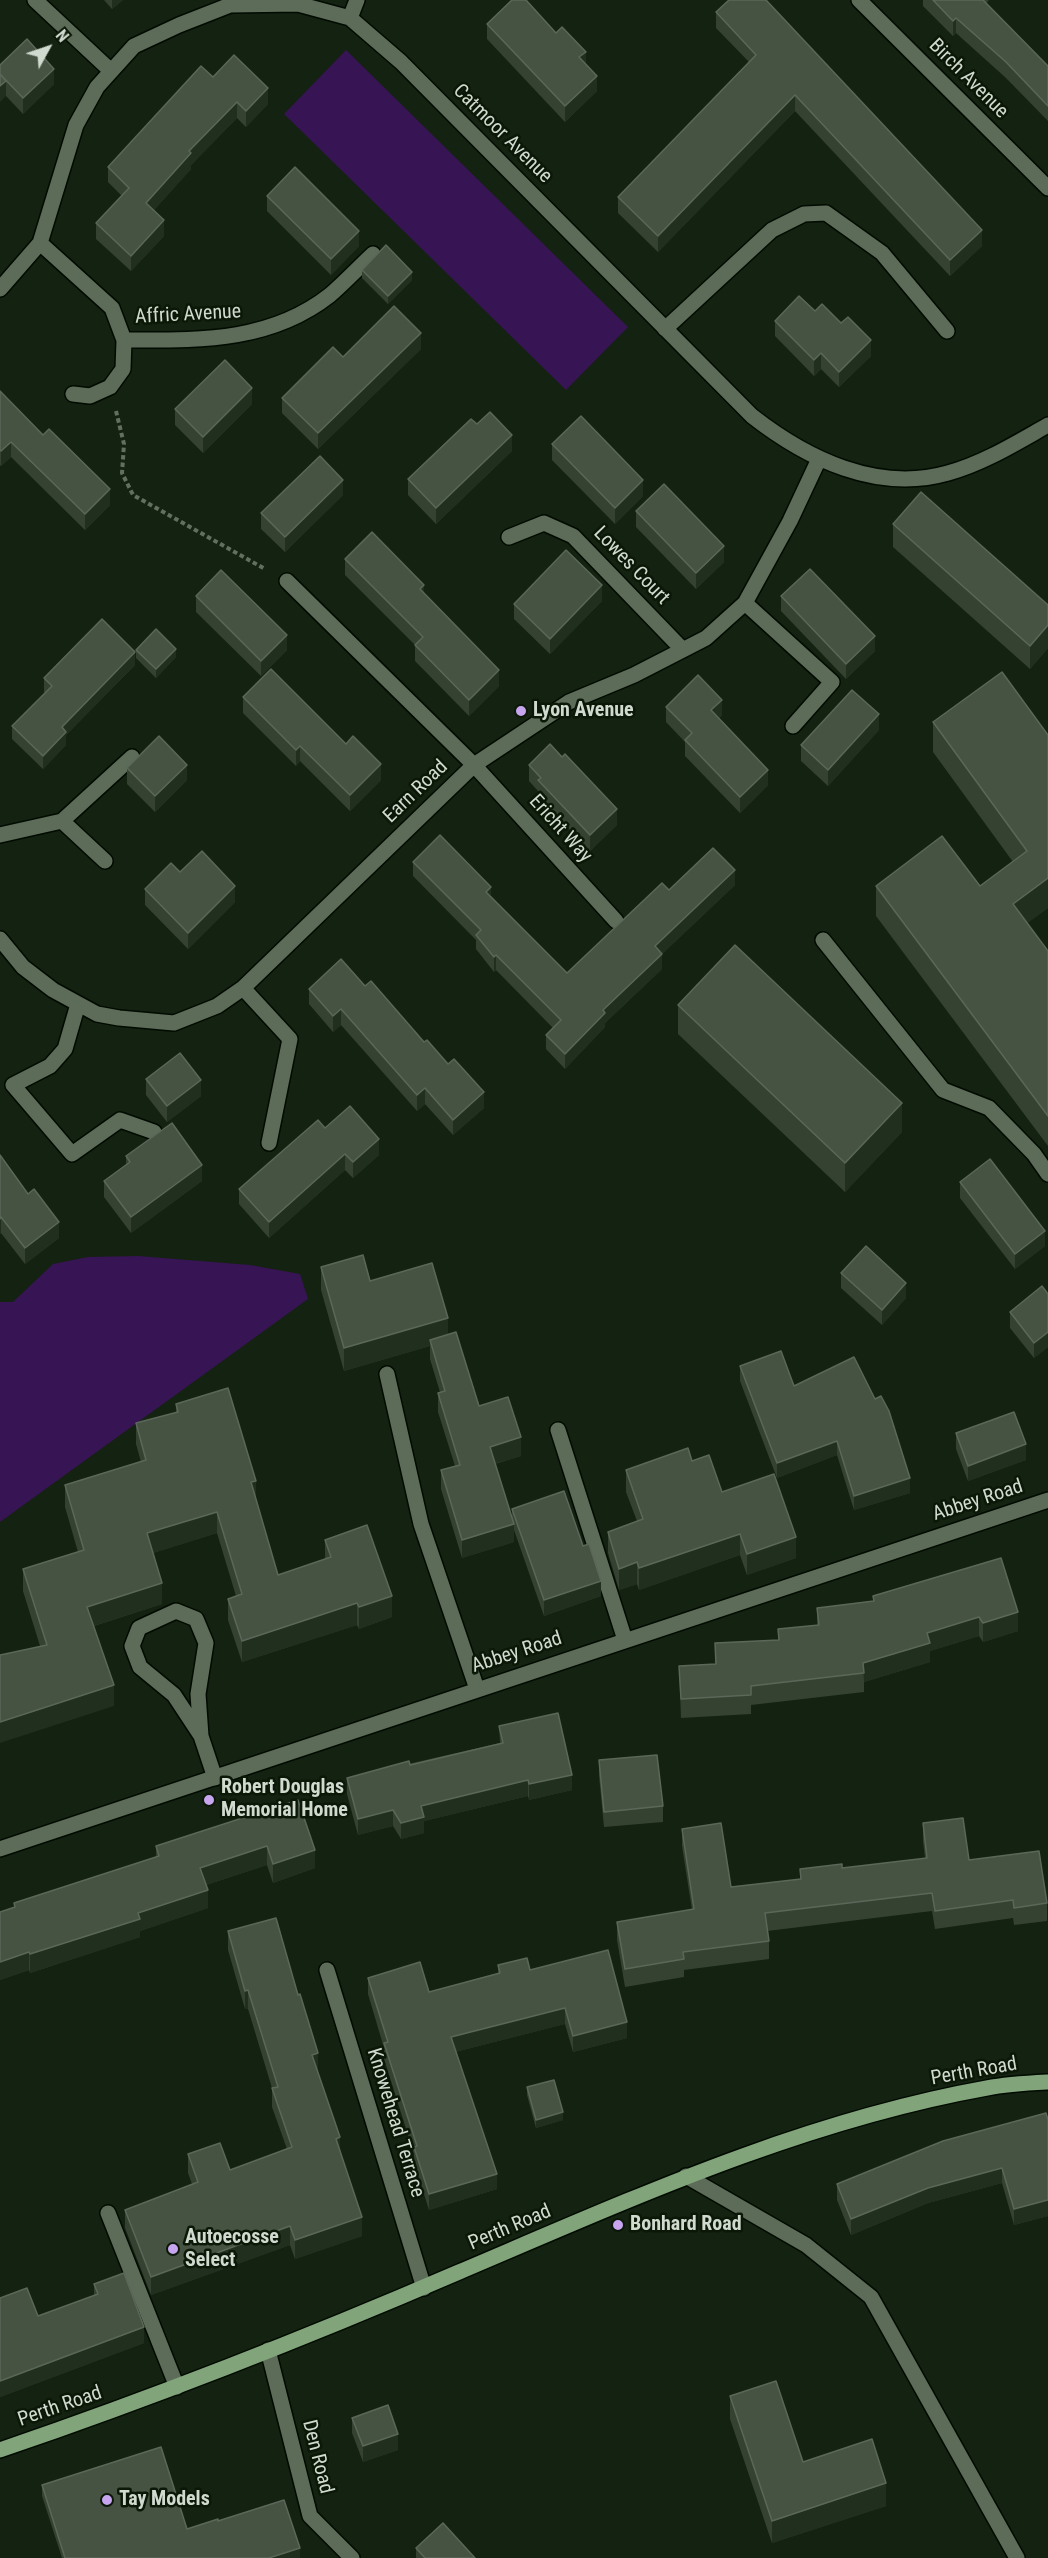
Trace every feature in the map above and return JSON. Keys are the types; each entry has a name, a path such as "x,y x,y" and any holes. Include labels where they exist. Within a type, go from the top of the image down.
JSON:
{"main road":[{"name":"Perth Road","path":"0,2450 177,2387 424,2288 686,2176 784,2140 888,2110 988,2087 1048,2082"}],"street":[{"path":"35,0 111,72"},
{"path":"350,18 357,0"},
{"name":"Birch Avenue","path":"859,0 1048,188"},
{"name":"Catmoor Avenue","path":"0,289 40,243 76,125 97,87 134,46 230,5 298,4 350,18 400,62 752,416 783,441 819,459 850,470 880,477 917,477 946,473 975,463 1048,425"},
{"path":"665,329 772,230 804,214 826,213 882,253 947,331"},
{"name":"Affric Avenue","path":"40,243 112,308 124,340 123,369 110,387"},
{"name":"Affric Avenue","path":"124,340 196,340 243,335 288,320 330,295 373,254"},
{"path":"73,394 90,396 110,387"},
{"name":"Earn Road","path":"0,939 23,967 53,990 97,1014 174,1023 217,1006 243,988 474,765 569,702 634,675 706,638 745,603 790,521 819,459"},
{"name":"Lowes Court","path":"509,537 544,523 573,536 683,650"},
{"path":"287,581 474,765"},
{"path":"745,603 831,682 793,726"},
{"path":"0,835 62,821 132,758"},
{"name":"Ericht Way","path":"474,765 616,921"},
{"path":"62,821 105,861"},
{"path":"823,940 943,1090 989,1108 1034,1154 1048,1174"},
{"path":"243,988 290,1040 269,1143"},
{"path":"78,1004 65,1049 50,1065 13,1085 72,1154 120,1120 154,1132"},
{"path":"387,1374 421,1524 477,1689"},
{"path":"558,1430 625,1640"},
{"name":"Abbey Road","path":"0,1850 1048,1500"},
{"path":"201,1736 174,1695 140,1667 132,1646 139,1628 176,1611 196,1619 206,1643 198,1694 201,1736 215,1778"},
{"name":"Knowehead Terrace","path":"327,1970 424,2288"},
{"path":"686,2176 806,2245 871,2297 1017,2558"},
{"path":"108,2213 177,2387"},
{"name":"Den Road","path":"268,2350 310,2516 351,2558"}],"path":[{"path":"110,387 124,444 122,473 133,495 287,581"}],"shaded area":[{"path":"346,50 628,327 566,390 284,114"},
{"path":"138,1256 250,1265 300,1274 308,1299 0,1522 0,1302 13,1302 53,1264 88,1257"}],"building":[{"path":"512,0 526,0 556,33 562,27 586,52 579,57 597,76 565,106 487,24"},
{"path":"729,0 766,0 982,230 950,260 795,95 658,236 618,197 756,55 716,12"},
{"path":"933,0 983,0 1048,66 1048,106 1006,62 956,18 953,21"},
{"path":"27,39 54,69 23,98 0,74 0,65"},
{"path":"234,55 268,88 246,111 237,102 189,151 191,153 146,203 164,220 131,256 96,223 129,188 108,167 201,66 213,77"},
{"path":"0,74 6,81 0,86"},
{"path":"295,167 359,231 331,259 267,196"},
{"path":"386,245 412,272 388,296 362,270"},
{"path":"799,296 815,311 822,304 841,323 848,317 871,340 839,372 821,353 814,360 775,321"},
{"path":"394,306 421,333 318,433 282,398 333,347 343,357"},
{"path":"225,360 252,388 203,437 175,409"},
{"path":"0,391 43,435 49,429 110,489 85,514 11,442 0,450"},
{"path":"490,412 512,435 436,508 408,479 471,419 477,424"},
{"path":"581,416 643,480 615,508 552,444"},
{"path":"320,456 343,480 285,537 261,513"},
{"path":"664,484 724,546 696,573 636,511"},
{"path":"921,492 1048,605 1048,625 1030,646 893,524"},
{"path":"372,532 424,585 420,589 499,670 469,700 415,645 423,637 345,559"},
{"path":"566,550 602,585 550,639 514,604"},
{"path":"810,569 875,636 846,664 781,596"},
{"path":"221,570 287,635 261,661 196,596"},
{"path":"102,619 135,652 62,727 66,732 43,756 12,726 52,686 44,678"},
{"path":"156,629 176,649 156,669 136,650"},
{"path":"271,669 346,744 353,736 381,764 350,795 300,746 296,750 243,697"},
{"path":"1002,672 1048,735 1048,878 1013,904 1048,951 1048,1116 876,886 942,836 980,886 1027,851 933,722"},
{"path":"698,675 722,700 711,710 768,770 740,797 685,740 692,733 666,707"},
{"path":"852,690 879,714 828,770 801,745"},
{"path":"159,736 187,765 155,796 127,768"},
{"path":"550,744 562,757 565,754 617,809 590,835 538,780 541,778 529,765"},
{"path":"440,835 491,887 486,892 567,973 662,883 669,890 713,848 735,870 655,946 662,954 603,1010 605,1013 565,1054 546,1035 561,1020 496,955 494,957 476,935 481,930 413,862"},
{"path":"202,851 235,886 188,933 145,889 171,863 180,872"},
{"path":"735,945 902,1103 845,1163 678,1005"},
{"path":"341,959 365,986 371,981 424,1042 427,1040 448,1064 454,1059 484,1092 453,1120 425,1088 417,1095 341,1009 333,1016 309,989"},
{"path":"180,1053 201,1080 167,1106 146,1079"},
{"path":"350,1106 379,1139 353,1162 345,1154 269,1222 239,1189 318,1120 325,1128"},
{"path":"172,1123 202,1165 131,1217 104,1181 130,1162 126,1156"},
{"path":"0,1155 28,1194 34,1189 59,1222 25,1248 1,1217 0,1219"},
{"path":"990,1159 1045,1231 1015,1254 960,1182"},
{"path":"866,1246 906,1283 882,1310 841,1273"},
{"path":"363,1255 370,1281 432,1263 448,1318 344,1348 321,1267"},
{"path":"1042,1286 1048,1294 1048,1332 1034,1343 1010,1312"},
{"path":"456,1332 479,1406 508,1397 521,1437 490,1447 514,1524 462,1540 441,1470 460,1465 438,1393 445,1391 430,1340"},
{"path":"781,1351 794,1386 854,1357 875,1399 881,1396 889,1411 910,1478 854,1496 837,1441 777,1463 740,1366"},
{"path":"228,1388 256,1481 251,1482 278,1575 331,1557 325,1540 367,1525 392,1596 359,1607 357,1603 242,1641 228,1599 242,1594 217,1512 147,1533 162,1583 87,1607 114,1685 0,1722 0,1655 47,1645 23,1569 84,1550 65,1485 146,1460 136,1423 178,1412 176,1404"},
{"path":"1014,1412 1026,1444 968,1466 956,1433"},
{"path":"688,1448 692,1461 709,1455 722,1492 774,1474 796,1537 747,1554 740,1534 639,1568 637,1562 619,1569 608,1532 643,1519 626,1470"},
{"path":"564,1491 583,1546 589,1544 601,1581 544,1600 512,1509"},
{"path":"1001,1558 1018,1612 983,1623 979,1617 927,1633 930,1643 863,1663 864,1673 751,1686 751,1695 681,1699 679,1666 716,1664 715,1643 779,1640 778,1629 819,1625 817,1608 874,1601 873,1596"},
{"path":"558,1713 572,1775 529,1784 528,1780 421,1806 424,1817 401,1823 393,1810 358,1819 347,1778 409,1761 410,1765 503,1743 499,1726"},
{"path":"657,1755 663,1806 604,1812 599,1760"},
{"path":"298,1800 315,1850 273,1864 267,1846 200,1868 208,1890 138,1913 140,1919 0,1962 0,1912 15,1907 14,1903 159,1856 156,1846"},
{"path":"963,1818 969,1860 1039,1851 1047,1903 1014,1908 1013,1900 935,1911 932,1893 765,1913 769,1941 683,1952 684,1959 625,1969 617,1922 694,1909 682,1829 721,1823 731,1887 801,1879 800,1869 842,1864 842,1868 927,1858 923,1823"},
{"path":"276,1918 298,1995 300,1994 318,2053 312,2055 340,2137 336,2139 362,2217 295,2240 290,2226 151,2277 125,2210 198,2182 188,2154 220,2143 230,2170 292,2147 272,2088 278,2087 248,1990 245,1991 228,1931"},
{"path":"608,1950 627,2022 573,2036 565,2008 451,2037 497,2174 429,2194 414,2147 417,2146 384,2043 388,2042 368,1978 420,1962 429,1992 500,1973 498,1965 527,1958 530,1970"},
{"path":"554,2080 563,2112 536,2120 527,2087"},
{"path":"1046,2113 1048,2120 1048,2200 1014,2209 1002,2168 928,2188 851,2219 837,2184 943,2141"},
{"path":"124,2273 144,2327 0,2381 0,2298 27,2288 38,2316 98,2294 94,2284"},
{"path":"776,2381 803,2462 872,2439 886,2483 772,2521 730,2396"},
{"path":"388,2405 398,2434 363,2446 352,2418"},
{"path":"161,2447 187,2529 284,2500 300,2548 269,2558 65,2558 42,2485"},
{"path":"443,2523 475,2558 425,2558 416,2548"}],"place":[{"name":"Lyon Avenue","path":"521,711"},
{"name":"Robert Douglas Memorial Home","path":"209,1800"},
{"name":"Bonhard Road","path":"618,2225"},
{"name":"Autoecosse Select","path":"173,2249"},
{"name":"Tay Models","path":"107,2500"}]}
